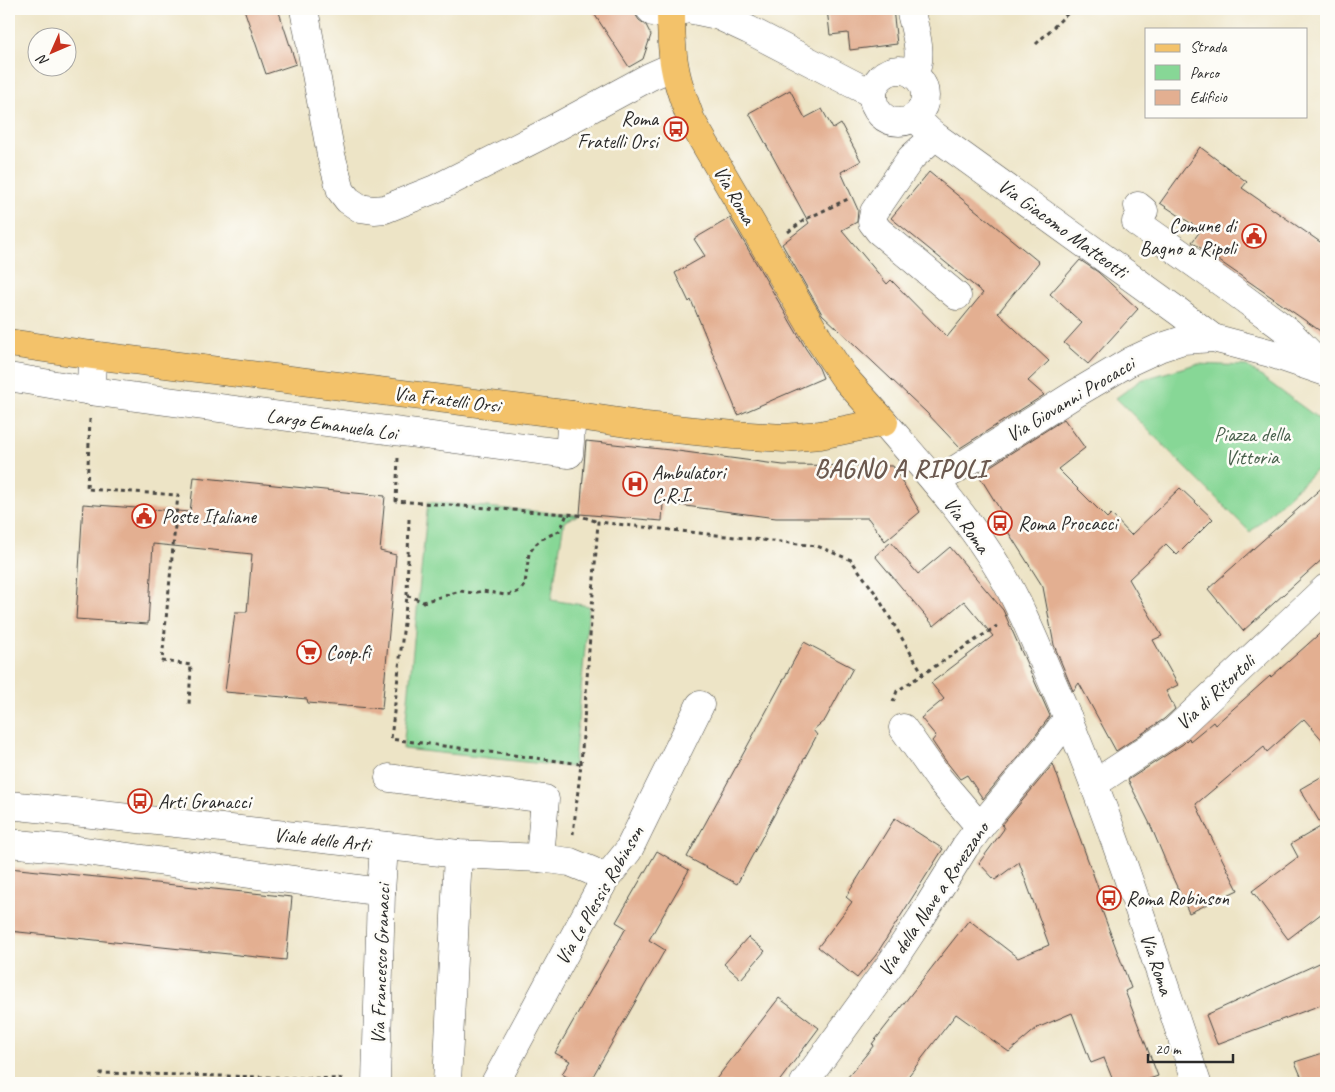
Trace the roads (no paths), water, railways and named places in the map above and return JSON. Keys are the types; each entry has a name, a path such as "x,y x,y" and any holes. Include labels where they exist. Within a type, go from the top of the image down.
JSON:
{"main road":[{"name":"Via Roma","path":"664,10 674,66 691,120 832,360 844,377 884,422"},
{"name":"Via Fratelli Orsi","path":"9,343 92,355 572,414 646,426 734,435 784,438 820,435 884,422"}],"street":[{"path":"304,9 331,155 341,191 348,200 360,208 385,209 435,189 542,135 649,77 674,66"},
{"path":"664,10 688,9 717,14 873,94"},
{"path":"910,9 919,59 914,75"},
{"path":"897,71 914,75 923,88 924,100 922,108 915,116 906,121 892,121 885,118 876,108 873,101 876,85 888,73 897,71"},
{"name":"Via Giacomo Matteotti","path":"915,116 935,136 1213,338"},
{"path":"935,136 911,158 874,212 872,222 879,231 957,296"},
{"path":"1138,206 1144,211 1136,222 1289,332 1326,371"},
{"path":"1213,338 1270,353 1326,371"},
{"name":"Via Giovanni Procacci","path":"936,482 1131,360 1183,340 1213,338"},
{"path":"9,377 91,391 92,355"},
{"name":"Largo Emanuela Loi","path":"91,391 569,454 572,414"},
{"name":"Via Roma","path":"884,422 962,515 1000,571 1020,610 1068,718 1094,784 1197,1083"},
{"name":"Via di Ritortoli","path":"1094,784 1174,731 1326,588"},
{"name":"Via Le Plessis Robinson","path":"495,1083 604,881 628,851 700,705"},
{"name":"Via della Nave a Rovezzano","path":"804,1083 922,918 964,847 1046,750 1068,718"},
{"path":"903,728 939,779 980,827"},
{"path":"389,778 545,799 540,858"},
{"name":"Viale delle Arti","path":"381,892 20,844 21,807 458,854 540,858 580,865 592,871 604,881"},
{"name":"Via Francesco Granacci","path":"376,1083 384,846"},
{"path":"447,1083 458,854"}],"place":[{"name":"Roma Fratelli Orsi","path":"676,129"},
{"name":"Comune di Bagno a Ripoli","path":"1254,236"},
{"name":"Ambulatori C.R.I.","path":"635,484"},
{"name":"Poste Italiane","path":"144,516"},
{"name":"Roma Procacci","path":"1000,523"},
{"name":"Coop.fi","path":"309,652"},
{"name":"Arti Granacci","path":"140,801"},
{"name":"Roma Robinson","path":"1109,898"}],"district":[{"name":"BAGNO A RIPOLI","path":"901,468"}],"park label":[{"name":"Piazza della Vittoria","path":"1252,446"}]}
